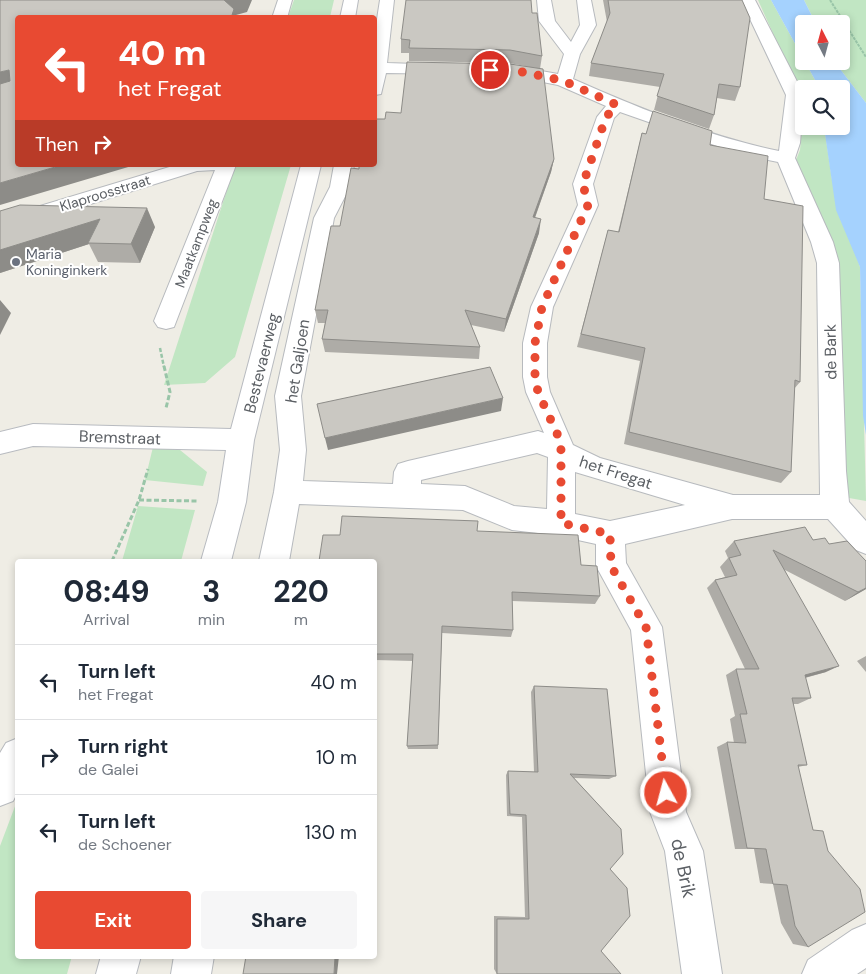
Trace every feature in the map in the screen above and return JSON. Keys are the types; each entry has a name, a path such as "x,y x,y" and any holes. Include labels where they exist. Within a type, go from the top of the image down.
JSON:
{"street":[{"path":"280,15 285,0"},
{"path":"348,15 351,0"},
{"path":"387,0 377,68 461,70"},
{"path":"544,0 547,21 572,54"},
{"path":"564,81 572,54 588,25 584,0"},
{"path":"490,70 523,72 564,81 617,105 747,150 786,158 791,143 795,95 748,0"},
{"path":"561,523 561,450 557,433 538,392 535,377 535,343 538,320 542,307 588,205 583,184 606,117 617,105"},
{"name":"de Bark","path":"786,158 822,242 828,263 832,471 835,507"},
{"name":"Klaproosstraat","path":"0,225 189,167"},
{"name":"Maatkampweg","path":"166,321 225,167"},
{"name":"Bestevaerweg","path":"217,559 232,502 241,440 310,167"},
{"name":"het Galjoen","path":"274,559 288,492 293,450 288,396 324,218 340,187 344,167"},
{"name":"Bremstraat","path":"0,443 34,435 241,440"},
{"name":"het Fregat","path":"406,497 408,472 538,442 561,450 580,462 597,469 732,506"},
{"name":"het Fregat","path":"288,492 465,498 512,518 561,523 610,534 732,506 835,507"},
{"path":"835,507 866,541"},
{"name":"de Brik","path":"610,534 611,566 646,627 668,812 684,851 702,974"},
{"path":"0,788 15,760"},
{"path":"822,974 866,944"},
{"path":"116,974 120,959"},
{"path":"191,974 194,959"}],"path":[{"path":"830,0 866,56"}],"green space":[{"path":"294,0 334,0 330,15 289,15"},
{"path":"758,0 771,0 795,44 795,70 810,70 815,80 797,80 784,58"},
{"path":"804,0 866,0 866,103 841,70 850,70 850,15 812,15"},
{"path":"801,135 825,135 832,180 860,267 866,501 849,498 843,482 835,256 796,160 800,150"},
{"path":"234,167 290,167 235,357 205,383 164,385"},
{"path":"153,447 180,450 207,472 203,486 145,480"},
{"path":"138,506 195,510 182,559 123,559"},
{"path":"15,806 15,959 71,959 67,974 0,974 0,846"}],"water":[{"path":"771,0 804,0 812,15 795,15 795,44"},
{"path":"810,70 841,70 848,80 815,80"},
{"path":"850,82 866,103 866,435 863,416 860,267 836,210 825,135 850,135"}],"building":[{"path":"0,0 224,0 234,9 232,15 15,15 15,167 55,167 0,183 0,84 10,81 9,70 0,72"},
{"path":"406,0 531,0 532,13 537,13 542,56 510,50 409,48 410,40 401,39"},
{"path":"608,0 742,0 750,18 740,87 719,84 714,115 657,96 664,74 591,63 610,13"},
{"path":"407,62 510,64 543,69 554,159 533,217 541,219 506,319 465,310 480,347 322,339 328,310 315,310 331,226 340,226 351,168 377,167 377,119 385,119 386,112 401,113"},
{"path":"653,111 712,131 710,145 768,156 764,199 803,206 800,382 795,380 791,472 629,432 645,348 581,334 608,230 619,232 642,133 646,134"},
{"path":"20,205 147,208 131,244 88,243 100,219 0,250 0,211"},
{"path":"490,367 503,398 325,438 317,404"},
{"path":"342,516 478,521 477,531 578,535 581,565 597,566 600,596 512,592 513,630 442,626 438,745 407,746 413,654 377,654 377,559 319,559 323,535 340,535"},
{"path":"805,527 813,540 825,538 829,544 847,541 866,561 866,588 858,592 773,550 839,666 805,675 811,698 792,698 807,765 798,765 813,830 823,831 828,851 860,889 865,912 808,947 795,926 787,885 773,884 766,849 747,848 727,742 746,743 740,714 747,714 736,669 759,669 715,580 737,575 729,558 741,555 734,541"},
{"path":"534,686 607,689 616,776 570,774 621,829 623,854 610,869 627,888 630,916 601,951 621,974 497,974 497,919 529,919 526,815 510,814 508,771 538,772"},
{"path":"246,959 335,959 334,974 243,974"}],"place":[{"name":"Maria Koninginkerk","path":"16,262"}],"route":[{"path":"490,70 509,70 537,74 564,81 599,99 617,105 606,117 583,184 588,205 542,307 538,320 535,343 535,377 538,392 559,438 561,450 561,523 610,534 611,566 646,627 666,793"}]}
